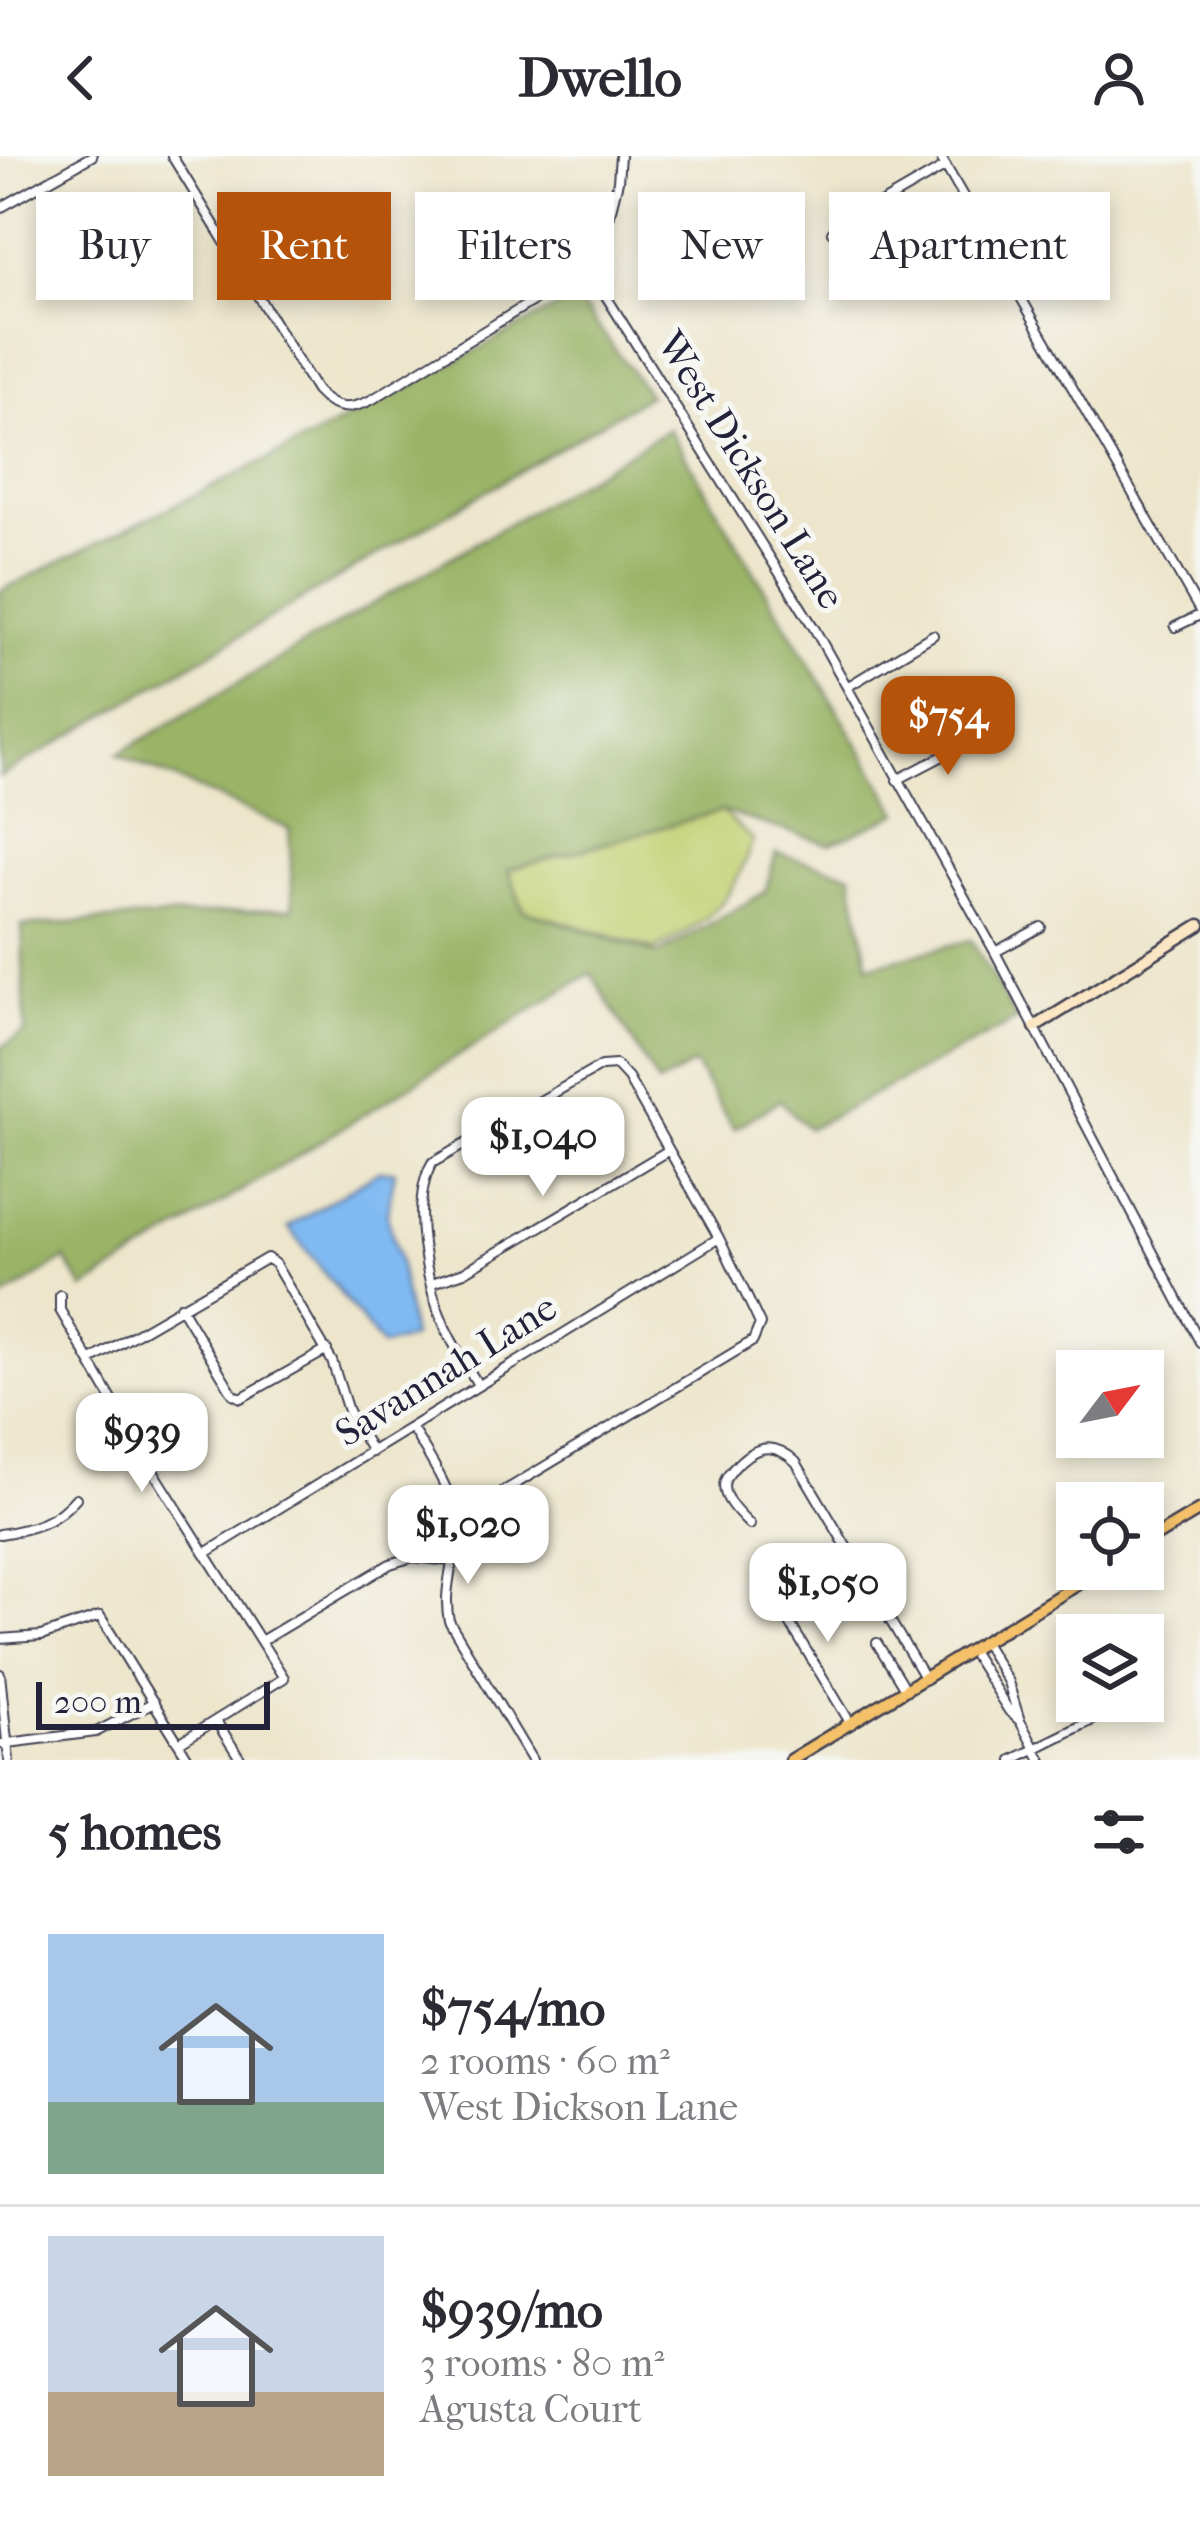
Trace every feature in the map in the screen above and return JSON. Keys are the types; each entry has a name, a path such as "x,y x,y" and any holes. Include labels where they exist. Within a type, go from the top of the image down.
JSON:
{"main road":[{"path":"1164,1531 1200,1510"},
{"path":"790,1760 1070,1590"}],"street":[{"path":"0,208 92,156"},
{"path":"172,156 316,391 335,407 356,407 373,399 531,300"},
{"path":"614,197 620,156"},
{"path":"940,156 1200,613 1175,627"},
{"path":"901,192 946,166"},
{"name":"West Dickson Lane","path":"606,300 814,628 1035,1027 1200,1342"},
{"path":"846,687 933,635"},
{"path":"897,780 979,737"},
{"path":"1035,1027 1200,925"},
{"path":"994,952 1041,927"},
{"path":"455,1512 489,1500 754,1341 758,1334 760,1324 718,1238 628,1078 616,1065 601,1066 432,1163 424,1176 419,1215 432,1283 446,1330 478,1384"},
{"path":"432,1283 464,1271 669,1150"},
{"name":"Savannah Lane","path":"206,1553 718,1238"},
{"path":"92,1360 267,1258 327,1350 348,1411 371,1452"},
{"path":"60,1295 60,1310 152,1469 284,1678 179,1743"},
{"path":"180,1306 233,1394 241,1398 327,1350"},
{"path":"411,1427 448,1487 455,1512 445,1602 449,1621 532,1760"},
{"path":"750,1525 729,1501 726,1478 755,1450 768,1446 783,1450 796,1462 925,1679"},
{"path":"0,1534 33,1529 62,1515 76,1498"},
{"path":"261,1641 390,1564 413,1557 452,1561"},
{"path":"767,1605 788,1620 850,1724"},
{"path":"0,1639 41,1636 100,1616 189,1760"},
{"path":"878,1643 906,1690"},
{"path":"985,1644 1041,1760"},
{"path":"972,1652 1009,1712 1020,1721"},
{"path":"0,1675 9,1760"},
{"path":"4,1743 96,1732 154,1702"},
{"path":"216,1721 241,1760"},
{"path":"1012,1760 1088,1722"}],"green space":[{"path":"570,300 578,300 649,395 0,777 0,591 315,436"},
{"path":"669,429 899,813 830,844 721,811 508,870 523,910 658,954 765,892 776,853 851,874 869,966 971,940 1017,1020 808,1129 780,1100 734,1129 694,1064 658,1084 591,973 84,1289 65,1259 0,1300 0,1048 25,1032 22,926 293,908 289,829 118,754"},
{"path":"721,811 753,840 736,880 706,918 655,950 524,910 508,870"}],"water":[{"path":"379,1171 395,1171 387,1215 412,1338 382,1346 288,1227"}]}
